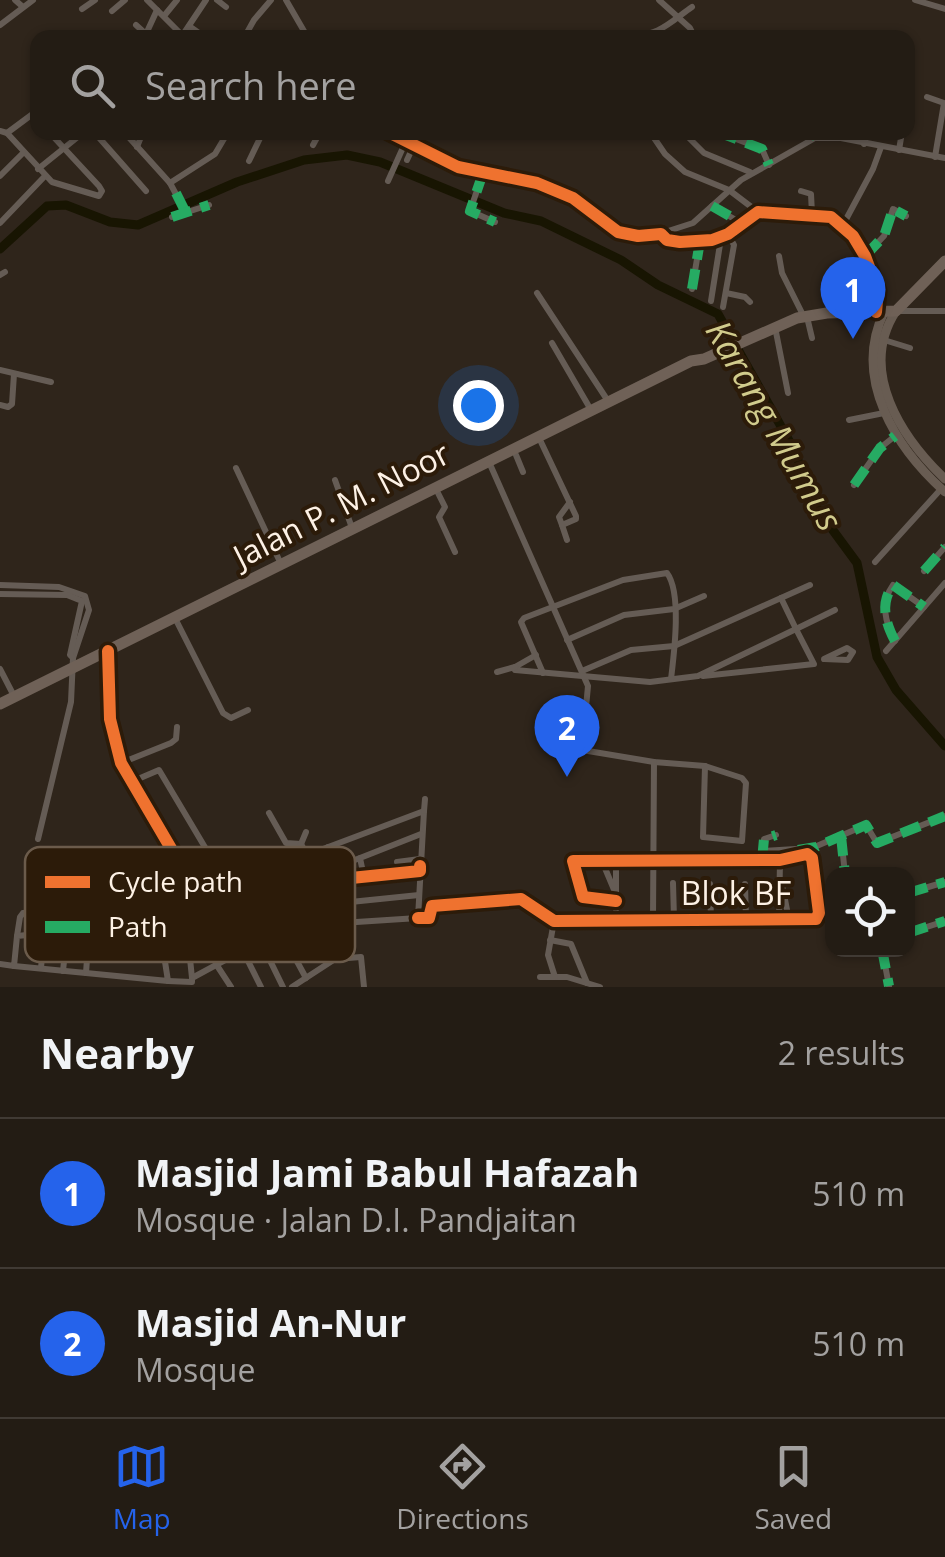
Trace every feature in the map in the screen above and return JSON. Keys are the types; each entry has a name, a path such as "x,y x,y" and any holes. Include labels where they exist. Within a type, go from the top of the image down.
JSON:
{"highway":[{"path":"885,312 945,250"},
{"path":"885,312 940,277 945,262"},
{"name":"Jalan P. M. Noor","path":"0,704 73,664 184,616 592,413 775,327 805,316 885,312"},
{"name":"Jalan P. M. Noor","path":"184,616 281,565 541,442 609,402 704,359"}],"main road":[{"path":"885,312 882,367 892,414 944,487"},
{"path":"885,312 874,354 884,413 895,436 915,462 944,487"}],"street":[{"path":"16,0 23,8"},
{"path":"0,24 34,0"},
{"path":"82,9 95,0"},
{"path":"112,11 125,0"},
{"path":"148,0 176,30"},
{"path":"149,30 160,13 177,0"},
{"path":"186,30 206,0"},
{"path":"217,0 226,7"},
{"path":"248,30 271,0"},
{"path":"286,0 303,30"},
{"path":"659,0 691,30"},
{"path":"914,0 945,9"},
{"path":"657,30 692,7"},
{"path":"136,25 142,30"},
{"path":"189,26 195,30"},
{"path":"928,98 944,104 935,156"},
{"path":"30,118 3,130 54,183 100,194 100,186 56,140"},
{"path":"0,222 74,140"},
{"path":"101,140 146,191"},
{"path":"131,140 170,183 186,212"},
{"path":"137,147 140,140"},
{"path":"170,183 216,154 224,140"},
{"path":"249,161 259,140"},
{"path":"312,146 315,140"},
{"path":"401,140 458,167 537,183 573,198 618,232 700,241 724,236 758,212"},
{"path":"655,140 684,172 729,190 758,212 812,214 831,217 843,225 865,256 885,312 945,311"},
{"path":"691,140 704,152 751,173"},
{"path":"732,140 764,151 769,165"},
{"path":"665,239 693,223 751,173 807,140"},
{"path":"856,140 945,158"},
{"path":"864,144 865,140"},
{"path":"899,150 901,140"},
{"path":"407,160 409,145"},
{"path":"389,179 409,145"},
{"path":"843,225 881,147"},
{"path":"1,172 23,153"},
{"path":"483,172 470,210 495,222"},
{"path":"801,191 810,194 812,214"},
{"path":"172,216 209,205"},
{"path":"712,206 742,224"},
{"path":"865,256 881,241 893,209 906,216"},
{"path":"723,307 734,245 724,236"},
{"path":"711,301 724,236"},
{"path":"692,290 700,241"},
{"path":"779,256 782,273 812,338"},
{"path":"537,292 609,402"},
{"path":"726,293 750,302"},
{"path":"775,327 788,393"},
{"path":"884,340 910,348"},
{"path":"552,343 592,413"},
{"path":"0,370 51,382"},
{"path":"0,405 12,404 14,373"},
{"path":"849,420 884,413"},
{"path":"854,485 880,448 895,436"},
{"path":"541,442 576,519 562,525"},
{"path":"516,454 523,472"},
{"path":"490,464 583,674 588,692 582,750 705,766 745,780 745,836 739,842 706,840 701,832 705,766"},
{"path":"236,468 281,565"},
{"path":"335,480 355,530"},
{"path":"875,562 944,487"},
{"path":"438,493 445,507 439,517 455,552"},
{"path":"567,540 559,517 570,502"},
{"path":"924,571 945,547"},
{"path":"543,673 521,622 524,618 623,580 667,573 672,580 674,609 671,679"},
{"path":"886,651 945,582"},
{"path":"0,585 58,587 75,590 83,598"},
{"path":"583,674 631,650 674,646 810,585"},
{"path":"895,641 885,614 885,598 893,585 924,607"},
{"path":"0,594 83,598"},
{"path":"567,640 624,615 674,609 704,596"},
{"path":"38,839 71,702 70,654 83,598"},
{"path":"781,598 814,664"},
{"path":"698,676 835,610"},
{"path":"184,616 223,713 231,718 248,710"},
{"path":"110,650 110,719 121,763 169,847"},
{"path":"497,672 515,668 536,655"},
{"path":"515,668 650,682 814,664 824,659"},
{"path":"0,669 14,698"},
{"path":"121,763 171,743 178,727"},
{"path":"653,919 654,762"},
{"path":"131,782 160,770 206,847"},
{"path":"418,918 424,800"},
{"path":"328,847 424,811"},
{"path":"269,813 286,844 301,844"},
{"path":"763,847 805,849 868,825 878,843 945,816"},
{"path":"302,847 306,832"},
{"path":"355,869 362,869 421,834"},
{"path":"762,860 766,837 776,835"},
{"path":"841,836 844,867"},
{"name":"Blok BF","path":"554,921 818,918 811,856 780,860"},
{"path":"602,860 616,901"},
{"path":"616,860 616,901"},
{"path":"616,901 582,895 572,862 780,860 779,920"},
{"path":"397,862 420,864"},
{"path":"355,870 420,864"},
{"path":"780,878 789,920"},
{"path":"673,882 674,919"},
{"path":"915,892 945,882"},
{"path":"710,884 711,920"},
{"path":"745,884 746,921"},
{"path":"355,902 419,895"},
{"path":"355,923 429,918 432,906 521,899 554,921 548,958 556,978"},
{"path":"14,966 20,917 25,913"},
{"path":"915,931 945,921"},
{"path":"17,936 25,936"},
{"path":"550,940 572,944 588,983"},
{"path":"883,957 889,986"},
{"path":"355,958 361,958 364,987"},
{"path":"41,968 42,962"},
{"path":"64,971 65,962"},
{"path":"86,973 87,962"},
{"path":"166,962 168,981"},
{"path":"190,962 192,978"},
{"path":"0,964 190,982 219,962"},
{"path":"248,962 261,987"},
{"path":"271,962 283,987"},
{"path":"299,962 306,978"},
{"path":"292,987 331,962"},
{"path":"216,964 231,987"},
{"path":"540,977 556,978 585,971"},
{"path":"567,976 600,987"}],"waterway":[{"name":"Karang Mumus","path":"0,249 47,206 66,205 110,222 138,225 237,182 304,160 347,155 380,162 504,213 541,221 621,260 658,285 718,314 792,446 818,510 857,563 877,657 896,690 945,746"}],"marked path":[{"path":"739,140 762,149 769,165"},
{"path":"483,173 470,211 495,222"},
{"path":"176,193 186,213"},
{"path":"172,217 209,205"},
{"path":"712,206 742,223"},
{"path":"865,256 884,236 893,209 906,216"},
{"path":"692,289 700,241"},
{"path":"854,485 880,448 895,436"},
{"path":"924,571 945,547"},
{"path":"895,641 885,613 893,585 924,607"},
{"path":"798,850 816,847 866,825 877,843 945,816"},
{"path":"762,860 764,839 776,835"},
{"path":"841,836 844,867"},
{"path":"915,891 945,882"},
{"path":"915,931 945,921"},
{"path":"884,957 889,986"}],"cycle path":[{"path":"404,140 458,167 537,183 573,198 618,232 638,236 661,234 667,240 680,242 712,240 728,234 758,212 831,217 853,236 865,256 878,291 876,312"},
{"path":"108,651 110,719 121,763 170,847"},
{"path":"418,918 429,918 432,906 521,899 554,921 816,919 819,913 812,858 807,854 780,860 573,861 583,897 616,901"},
{"path":"355,878 420,871 420,866"}],"place":[{"name":"Masjid Jami Babul Hafazah","path":"853,339"},
{"name":"Masjid An-Nur","path":"567,777"}]}
